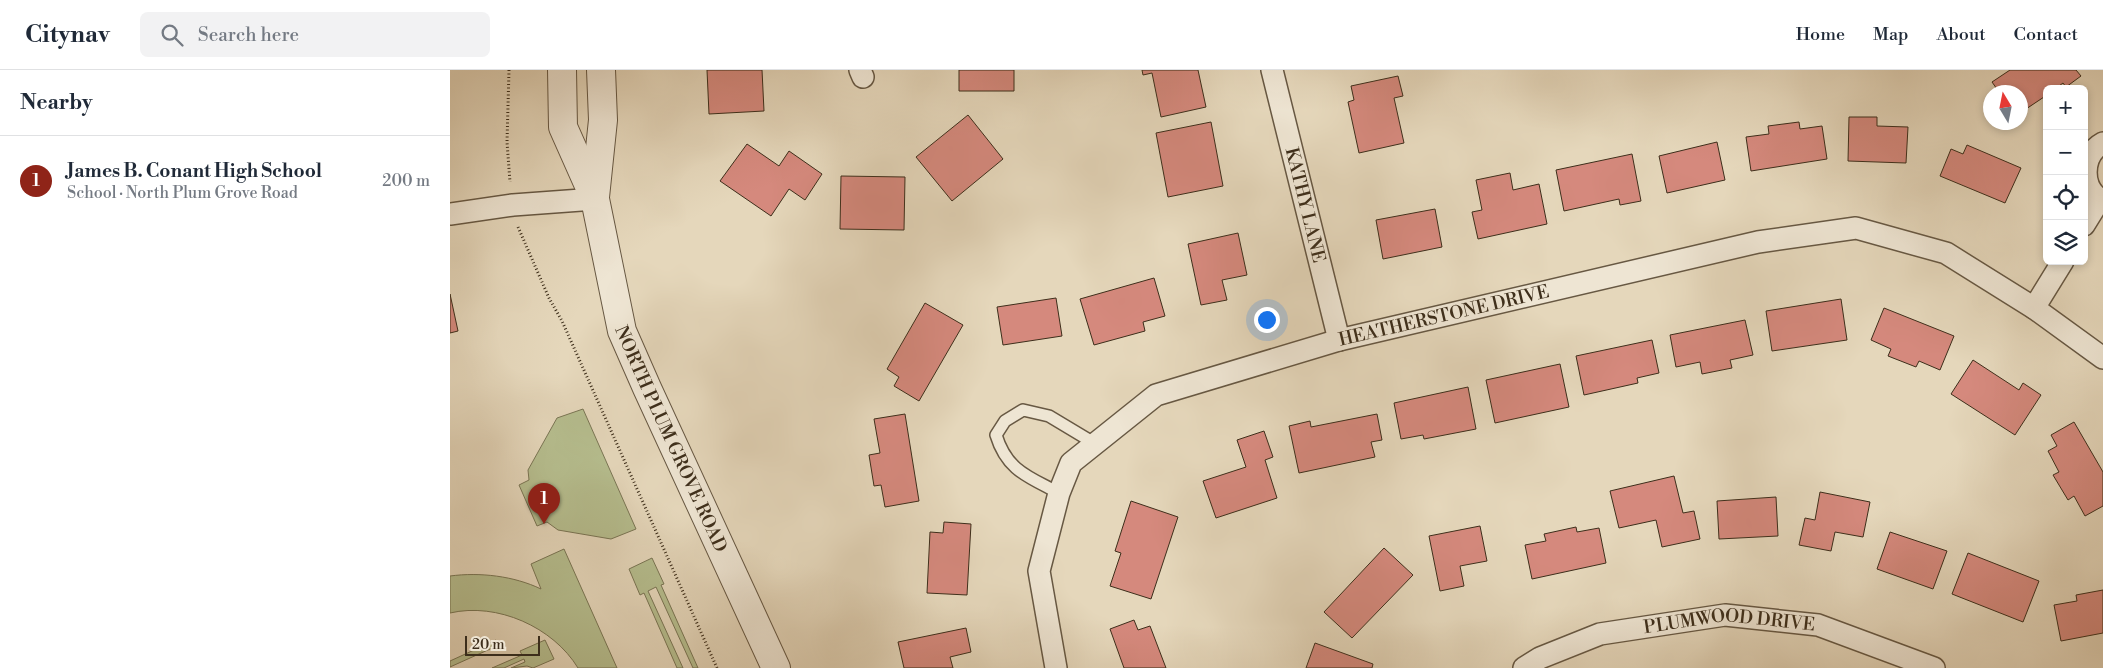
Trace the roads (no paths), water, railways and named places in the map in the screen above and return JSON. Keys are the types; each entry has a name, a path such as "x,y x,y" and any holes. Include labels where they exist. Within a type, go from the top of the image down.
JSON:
{"street":[{"name":"NORTH PLUM GROVE ROAD","path":"562,70 564,127 595,199 622,331 776,668"},
{"name":"NORTH PLUM GROVE ROAD","path":"595,199 603,120 600,70"},
{"name":"KATHY LANE","path":"1272,70 1339,340"},
{"path":"2087,220 2101,200 2090,188 2085,173 2091,153 2103,143"},
{"path":"450,214 595,199"},
{"name":"HEATHERSTONE DRIVE","path":"1056,668 1038,571 1059,493 1070,463 1156,396 1339,340 1758,242 1856,228 1946,253 2034,308 2103,358"},
{"path":"2034,308 2061,265"},
{"name":"PLUMWOOD DRIVE","path":"1524,668 1540,658 1600,634 1725,615 1818,625 1909,664 1934,668"}],"lane":[{"path":"1059,493 1017,470 1001,452 996,436 1005,421 1024,410 1049,416 1094,443"}],"place":[{"name":"James B. Conant High School","path":"544,524"}]}
